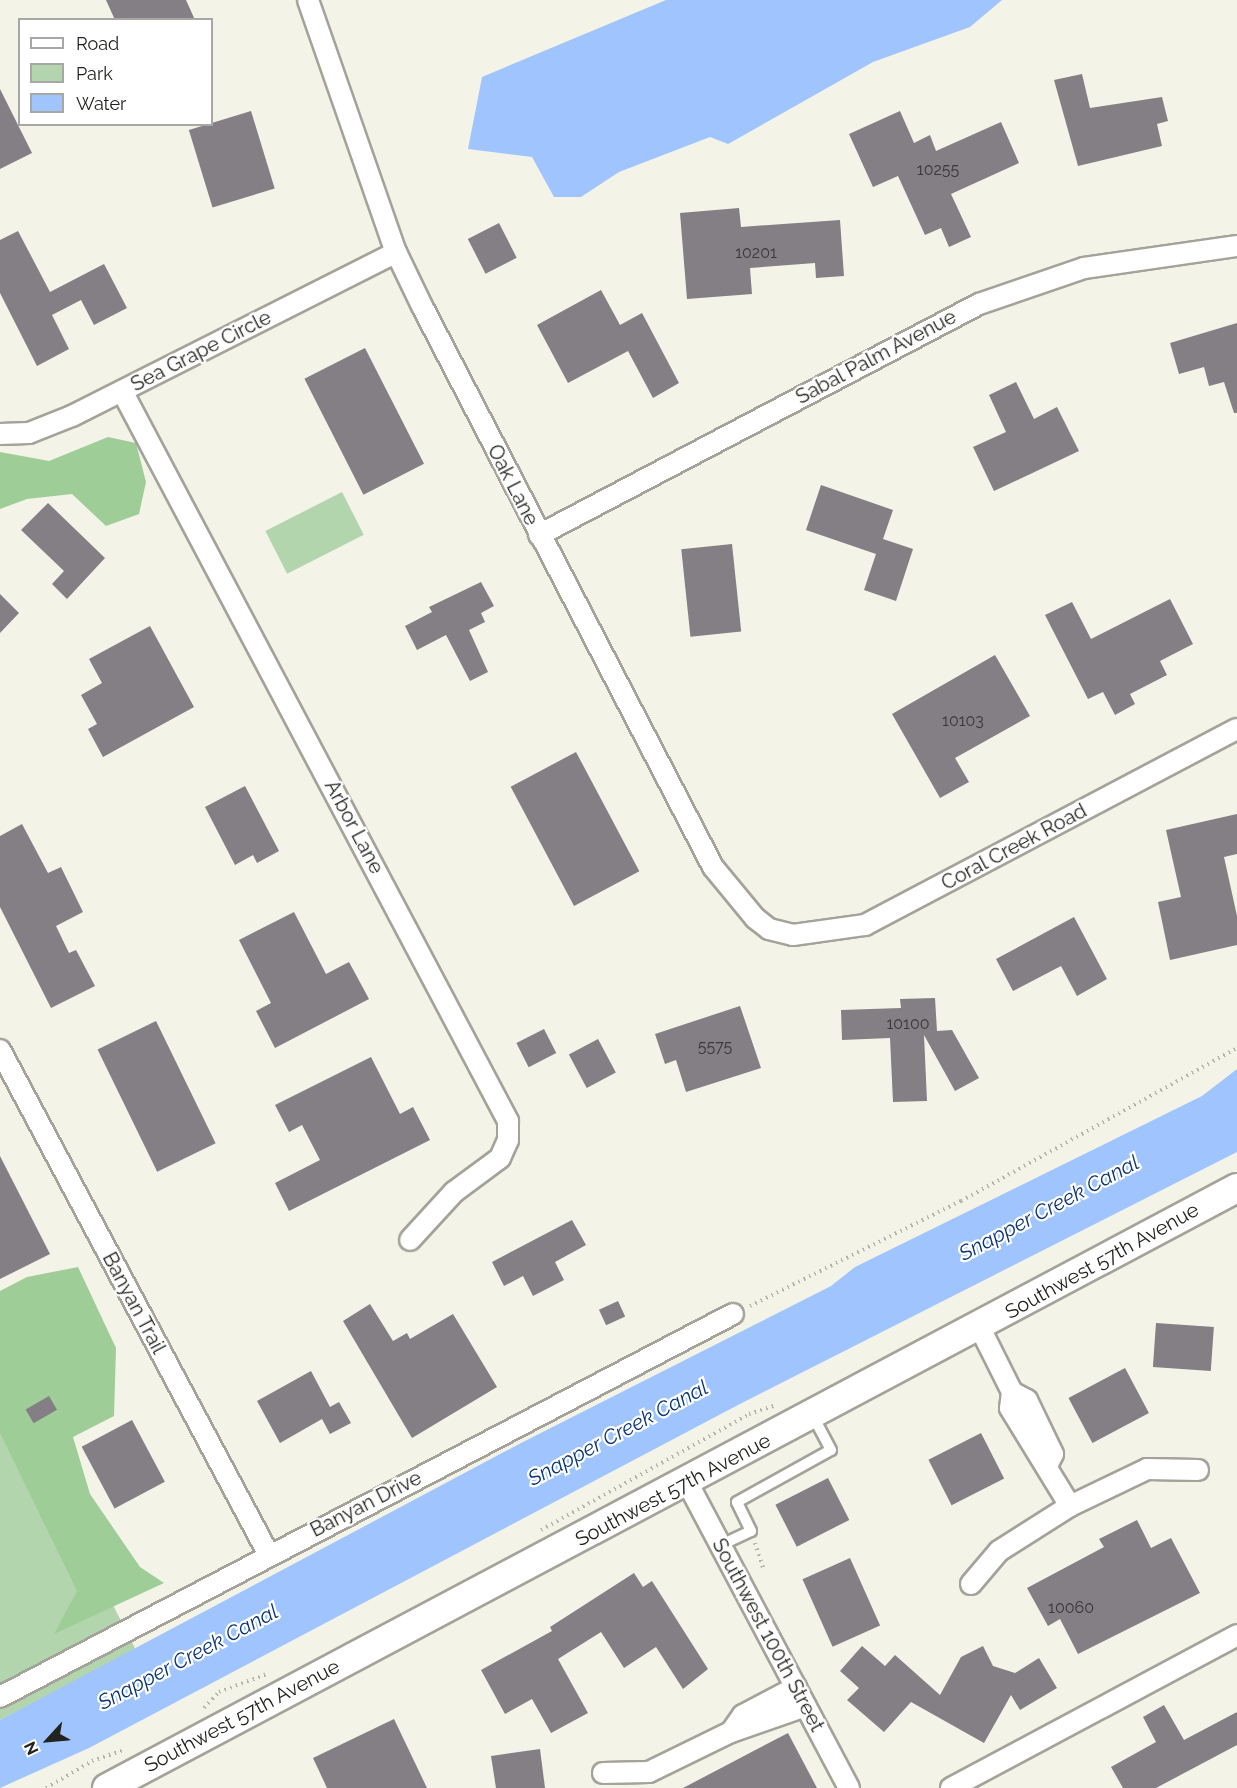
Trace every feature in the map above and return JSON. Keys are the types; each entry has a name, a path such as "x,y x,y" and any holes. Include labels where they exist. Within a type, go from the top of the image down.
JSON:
{"main road":[{"name":"Southwest 57th Avenue","path":"107,1788 980,1328 1237,1188"}],"street":[{"name":"Oak Lane","path":"308,0 396,252 539,535 713,867 755,918 782,933"},
{"name":"Sabal Palm Avenue","path":"539,535 979,304 1084,268 1237,246"},
{"name":"Sea Grape Circle","path":"0,434 42,429 396,252"},
{"name":"Arbor Lane","path":"122,391 508,1121 500,1158 454,1192 410,1240"},
{"name":"Coral Creek Road","path":"782,933 827,934 865,925 1237,729"},
{"name":"Banyan Trail","path":"0,1050 269,1555"},
{"name":"Banyan Drive","path":"0,1697 733,1314"},
{"path":"980,1328 1012,1392 1010,1408 1036,1459 1048,1464 1070,1506"},
{"path":"971,1584 999,1551 1070,1506 1147,1469 1198,1470"},
{"name":"Southwest 100th Street","path":"687,1482 849,1788"},
{"path":"951,1788 1237,1635"},
{"path":"731,1732 743,1715 796,1687"},
{"path":"603,1773 649,1772 731,1732 806,1706"}],"lane":[{"path":"721,1545 751,1531 737,1502 831,1450 813,1416"}],"path":[{"path":"733,1314 961,1201 1237,1048"},
{"path":"751,1531 763,1568"}],"green space":[{"path":"108,437 136,443 146,482 139,514 106,526 72,494 27,499 0,509 0,452 49,461"},
{"path":"342,492 364,535 287,574 265,531"},
{"path":"78,1267 116,1348 114,1416 73,1437 90,1494 140,1567 164,1583 54,1634 77,1591 0,1433 0,1291 27,1277"},
{"path":"0,1385 136,1650 0,1720"}],"water":[{"path":"666,0 1002,0 970,27 873,62 728,144 710,137 619,172 581,197 554,197 532,157 468,149 482,77"},
{"name":"Snapper Creek Canal","path":"1237,1069 1237,1152 736,1406 89,1748 0,1788 0,1720 521,1443 831,1286 855,1267 1202,1096"}],"building":[{"path":"106,0 186,0 194,18 114,18"},
{"path":"1082,74 1090,108 1162,97 1168,121 1157,124 1162,146 1078,166 1054,80"},
{"path":"0,89 32,153 0,169"},
{"path":"251,111 275,188 213,207 189,130 202,126 213,126 213,123"},
{"path":"900,111 914,143 930,135 936,151 1001,122 1019,163 951,194 971,237 949,247 941,228 925,235 898,176 873,187 849,134"},
{"path":"739,208 741,227 840,220 844,276 816,278 815,263 750,268 752,294 687,299 680,213"},
{"path":"499,223 517,258 486,274 468,239"},
{"path":"18,231 50,292 104,264 127,308 94,325 81,300 52,315 69,349 37,366 0,293 0,240"},
{"path":"601,290 620,325 642,313 679,383 653,398 628,351 568,383 537,325"},
{"path":"1237,323 1237,413 1234,413 1224,382 1209,386 1204,367 1179,374 1170,343"},
{"path":"365,348 424,464 363,495 304,379"},
{"path":"1016,382 1034,419 1057,407 1079,451 994,491 973,447 1006,432 989,395"},
{"path":"821,485 893,510 883,539 913,549 896,601 864,590 876,554 806,530"},
{"path":"48,503 105,558 67,599 52,584 64,571 21,530"},
{"path":"732,544 741,632 690,637 681,549"},
{"path":"481,582 494,606 481,613 485,622 469,630 488,672 470,681 446,635 417,650 405,626 432,612 429,607"},
{"path":"0,594 19,613 0,633"},
{"path":"1170,599 1193,644 1160,661 1167,675 1130,694 1135,704 1115,715 1103,692 1088,699 1045,615 1072,602 1091,639"},
{"path":"150,626 194,707 103,757 88,729 97,724 81,695 102,683 89,659"},
{"path":"995,655 1030,716 955,758 969,782 940,798 892,714"},
{"path":"576,752 639,871 574,906 511,787"},
{"path":"245,786 279,851 257,863 253,855 235,865 205,807"},
{"path":"1237,814 1237,854 1224,857 1237,916 1237,945 1170,960 1158,902 1181,897 1166,830"},
{"path":"22,824 48,873 61,867 83,912 56,926 69,953 76,950 95,986 51,1008 0,907 0,836"},
{"path":"294,912 326,974 349,962 369,999 275,1048 256,1011 271,1003 239,940"},
{"path":"1074,917 1107,979 1077,996 1061,966 1013,991 996,959"},
{"path":"935,998 937,1031 952,1030 979,1078 955,1091 924,1035 927,1101 893,1102 890,1038 842,1040 841,1010 901,1008 900,999"},
{"path":"740,1006 761,1068 686,1092 676,1060 665,1064 655,1034"},
{"path":"156,1021 216,1143 157,1172 98,1049"},
{"path":"544,1029 556,1053 529,1067 516,1043"},
{"path":"598,1039 616,1073 587,1088 569,1054"},
{"path":"371,1057 400,1114 413,1107 430,1140 289,1211 275,1183 320,1160 302,1125 289,1132 275,1105"},
{"path":"0,1156 50,1254 0,1279"},
{"path":"572,1220 586,1245 555,1262 564,1280 533,1296 523,1276 504,1286 492,1262"},
{"path":"618,1301 625,1316 606,1325 599,1310"},
{"path":"370,1304 393,1341 407,1333 410,1339 453,1314 497,1387 412,1438 343,1321"},
{"path":"1156,1323 1214,1327 1211,1371 1153,1367"},
{"path":"1125,1368 1149,1413 1092,1443 1068,1398"},
{"path":"311,1371 330,1407 339,1402 351,1423 330,1434 322,1419 280,1443 257,1401"},
{"path":"49,1396 57,1410 34,1423 26,1410"},
{"path":"132,1420 165,1482 115,1509 82,1447"},
{"path":"981,1433 1004,1478 952,1505 928,1460"},
{"path":"828,1478 849,1520 797,1547 775,1505"},
{"path":"1137,1520 1151,1548 1171,1538 1200,1593 1078,1654 1060,1619 1048,1626 1027,1588 1104,1547 1099,1539"},
{"path":"850,1558 880,1626 833,1647 802,1579"},
{"path":"634,1573 643,1587 652,1581 708,1669 683,1689 656,1647 624,1668 601,1632 558,1659 588,1713 551,1733 532,1699 505,1714 481,1670 552,1631 550,1627"},
{"path":"862,1646 885,1666 895,1655 940,1695 961,1657 983,1646 993,1666 1015,1673 1039,1658 1057,1688 1020,1710 1011,1695 984,1743 911,1702 884,1732 847,1700 859,1688 840,1671"},
{"path":"1164,1705 1184,1740 1237,1712 1237,1745 1156,1788 1123,1788 1111,1767 1156,1742 1143,1717"},
{"path":"394,1719 427,1788 327,1788 313,1758"},
{"path":"788,1733 817,1788 683,1788"},
{"path":"540,1749 545,1788 496,1788 491,1756"}]}
